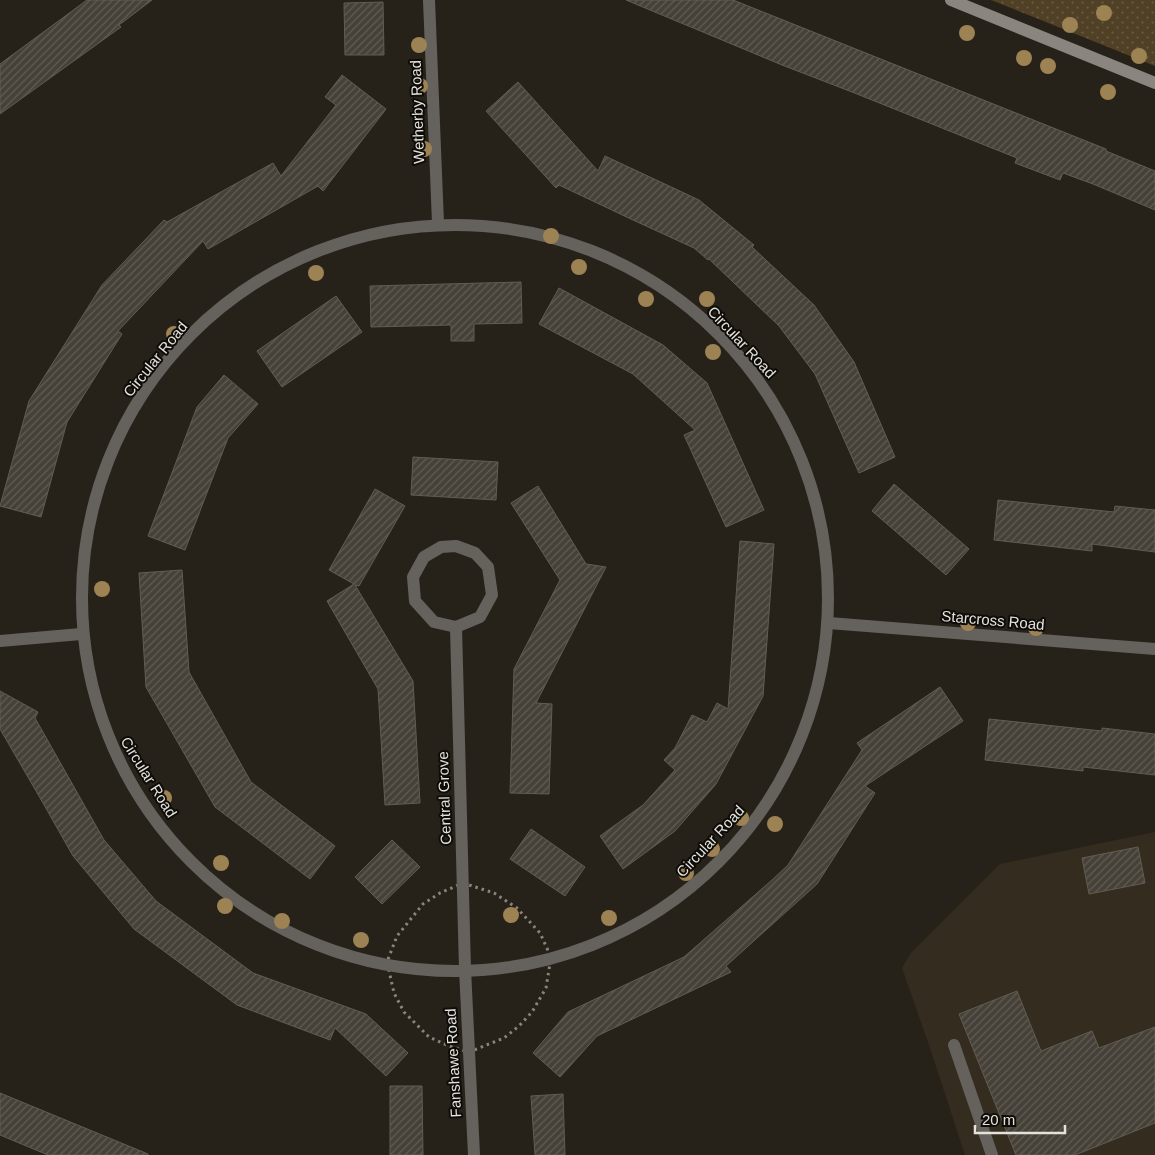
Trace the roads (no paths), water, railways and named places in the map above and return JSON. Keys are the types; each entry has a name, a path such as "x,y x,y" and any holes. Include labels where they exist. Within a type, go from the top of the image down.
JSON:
{"main road":[{"path":"950,0 1155,83"}],"street":[{"name":"Wetherby Road","path":"429,0 438,223"},
{"name":"Circular Road","path":"438,223 509,229 560,238 600,254 648,278 686,307 729,348 763,386 791,435 815,496 829,572 829,623 824,661 809,710 787,770 751,824 690,888 641,921 570,953 514,964 465,969 387,962 322,947 279,929 247,911 216,888 192,865 153,819 108,743 92,700 81,634 83,565 98,488 118,438 143,394 179,350 218,310 269,274 326,247 391,230 438,223"},
{"path":"456,546 475,553 488,567 492,595 480,617 456,627 434,622 415,601 413,577 424,557 441,548 456,546"},
{"name":"Starcross Road","path":"829,623 1155,649"},
{"name":"Central Grove","path":"456,627 465,969"},
{"path":"0,641 81,634"},
{"name":"Fanshawe Road","path":"465,969 474,1155"},
{"path":"954,1045 992,1155"}]}
